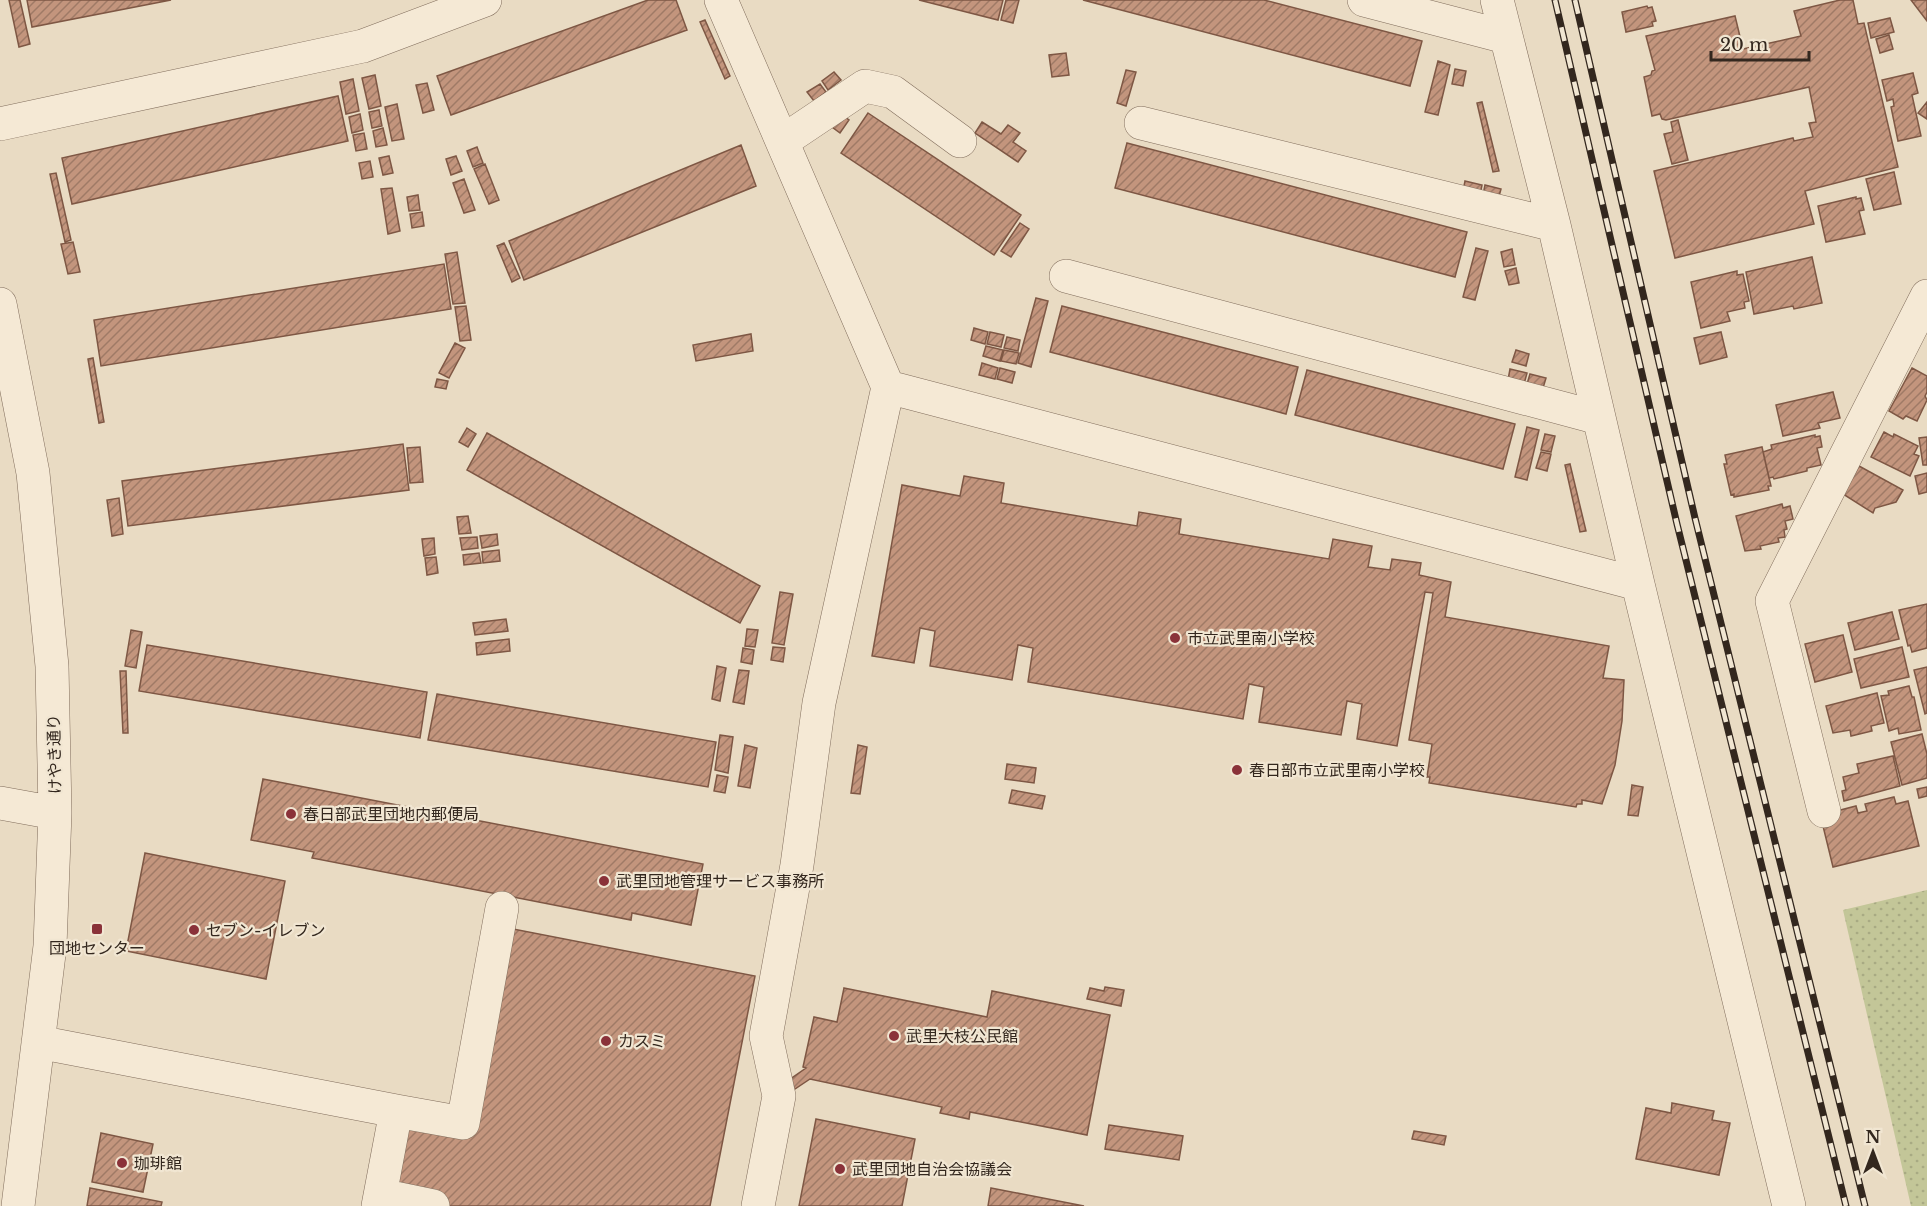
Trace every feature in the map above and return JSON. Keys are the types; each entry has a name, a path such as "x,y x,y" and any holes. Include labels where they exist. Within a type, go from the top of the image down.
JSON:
{"street":[{"path":"0,124 363,46 485,0"},
{"path":"721,0 888,387 819,703 797,865 766,1036 778,1096 758,1206"},
{"path":"1364,0 1506,37"},
{"path":"1497,0 1554,225 1638,584 1789,1206"},
{"path":"783,141 865,86 893,92 960,141"},
{"path":"1141,123 1554,225"},
{"path":"1066,276 1599,418"},
{"path":"1824,811 1772,601 1927,296"},
{"name":"けやき通り","path":"0,304 33,473 52,666 55,813 50,946 18,1206"},
{"path":"888,387 1638,584"},
{"path":"0,803 55,813"},
{"path":"37,1053 396,1110 439,1122 463,1123 502,908"},
{"path":"37,1053 105,1076"},
{"path":"396,1110 384,1183 433,1206"}],"green space":[{"path":"1927,890 1927,1206 1911,1206 1843,910"}],"building":[{"path":"9,0 20,0 30,44 19,47"},
{"path":"27,0 171,0 32,27"},
{"path":"648,0 676,0 687,30 451,115 437,76"},
{"path":"919,0 1003,0 998,20"},
{"path":"1006,0 1019,0 1013,23 1001,20"},
{"path":"1083,0 1264,0 1422,41 1410,86"},
{"path":"1840,0 1853,0 1858,24 1864,23 1898,167 1805,191 1814,224 1675,258 1654,171 1793,138 1794,141 1813,137 1809,123 1816,122 1809,87 1666,120 1662,119 1660,114 1652,116 1644,77 1651,75 1655,70 1646,36 1735,16 1743,49 1801,36 1794,11"},
{"path":"1911,0 1927,0 1927,21"},
{"path":"1647,6 1652,7 1656,21 1652,22 1653,26 1626,32 1622,12"},
{"path":"1890,18 1894,32 1871,38 1868,23"},
{"path":"705,20 730,76 725,79 700,22"},
{"path":"1889,35 1893,49 1880,53 1876,39"},
{"path":"1066,53 1069,75 1052,77 1049,55"},
{"path":"1438,61 1450,65 1438,115 1425,112"},
{"path":"1455,69 1466,71 1463,86 1452,84"},
{"path":"1126,70 1136,72 1126,106 1117,103"},
{"path":"834,72 841,80 828,90 822,81"},
{"path":"1913,73 1918,93 1912,95 1921,136 1898,141 1891,107 1894,106 1893,99 1887,101 1882,80"},
{"path":"375,75 381,106 369,109 362,78"},
{"path":"353,79 359,111 346,114 340,82"},
{"path":"427,83 434,110 423,113 416,85"},
{"path":"820,84 826,92 814,101 807,92"},
{"path":"338,96 348,141 72,204 62,158"},
{"path":"1482,102 1499,171 1493,172 1477,103"},
{"path":"1927,102 1927,119 1918,113"},
{"path":"397,104 404,139 392,141 385,107"},
{"path":"379,110 382,126 372,128 369,112"},
{"path":"868,113 1021,215 994,255 841,153"},
{"path":"360,114 363,130 352,133 349,117"},
{"path":"841,114 849,120 840,133 832,127"},
{"path":"1678,120 1688,160 1672,164 1664,134 1673,132 1671,122"},
{"path":"982,122 1001,134 1008,125 1020,133 1013,142 1026,151 1018,162 975,133"},
{"path":"383,128 387,145 376,147 373,131"},
{"path":"364,133 367,149 356,151 353,135"},
{"path":"1127,143 1467,232 1455,277 1115,188"},
{"path":"741,145 756,186 524,280 509,241"},
{"path":"477,147 483,163 473,167 467,151"},
{"path":"389,156 393,173 383,175 379,158"},
{"path":"456,156 462,171 451,175 446,159"},
{"path":"370,161 373,177 362,179 359,163"},
{"path":"485,164 499,200 489,204 474,169"},
{"path":"1894,172 1901,204 1874,210 1866,179"},
{"path":"56,173 71,240 65,242 50,174"},
{"path":"464,179 475,210 464,213 453,183"},
{"path":"1465,181 1482,185 1480,195 1463,191"},
{"path":"1485,185 1501,189 1498,200 1483,195"},
{"path":"392,188 400,231 388,234 381,189"},
{"path":"418,195 420,210 409,211 407,197"},
{"path":"1856,197 1856,199 1861,198 1864,210 1859,211 1865,234 1826,242 1818,206"},
{"path":"422,212 424,226 412,228 410,214"},
{"path":"1020,223 1029,229 1011,257 1001,251"},
{"path":"73,242 80,272 68,274 61,244"},
{"path":"504,243 520,278 512,282 497,246"},
{"path":"1476,248 1488,251 1475,300 1463,297"},
{"path":"1512,249 1515,265 1504,267 1501,252"},
{"path":"457,252 465,303 453,304 445,254"},
{"path":"1812,257 1822,303 1754,314 1746,272"},
{"path":"444,264 451,309 101,366 94,320"},
{"path":"1516,268 1519,283 1509,285 1505,271"},
{"path":"1737,271 1737,275 1743,274 1749,301 1744,302 1745,308 1727,312 1730,321 1701,328 1691,282"},
{"path":"1036,298 1048,301 1031,367 1018,363"},
{"path":"466,306 471,340 460,341 455,307"},
{"path":"1062,306 1298,367 1286,414 1050,352"},
{"path":"974,328 988,332 985,344 971,340"},
{"path":"990,332 1004,335 1001,347 987,344"},
{"path":"1721,332 1727,357 1700,364 1694,338"},
{"path":"751,334 753,351 696,361 693,345"},
{"path":"1007,337 1020,340 1018,351 1004,348"},
{"path":"455,343 465,348 449,378 439,373"},
{"path":"986,346 1003,350 1000,361 983,356"},
{"path":"1004,350 1019,353 1016,364 1001,361"},
{"path":"1516,350 1529,354 1526,366 1512,362"},
{"path":"93,358 104,422 99,423 88,359"},
{"path":"982,363 998,368 995,379 979,375"},
{"path":"1000,368 1015,372 1012,383 997,379"},
{"path":"1912,368 1927,376 1925,396 1927,400 1917,421 1906,416 1903,419 1889,411"},
{"path":"1510,369 1527,373 1524,384 1508,380"},
{"path":"1307,370 1515,424 1503,469 1295,415"},
{"path":"1530,374 1546,378 1543,388 1527,384"},
{"path":"437,379 448,381 446,389 435,387"},
{"path":"1833,392 1840,418 1818,423 1820,428 1783,436 1776,405"},
{"path":"1527,427 1539,430 1527,480 1515,477"},
{"path":"467,428 476,434 468,447 459,442"},
{"path":"1884,432 1893,437 1894,434 1918,446 1914,454 1919,456 1910,476 1871,457"},
{"path":"487,433 760,586 740,623 467,470"},
{"path":"1545,434 1555,436 1551,452 1541,450"},
{"path":"1815,435 1815,437 1820,436 1822,447 1817,448 1821,465 1807,468 1807,471 1774,479 1769,478 1763,452 1772,449 1771,445"},
{"path":"1927,437 1927,465 1923,465 1919,438"},
{"path":"403,444 409,490 128,526 122,481"},
{"path":"420,447 423,482 410,483 407,448"},
{"path":"1762,447 1771,486 1768,486 1769,490 1734,497 1734,494 1731,495 1724,464 1727,464 1725,455"},
{"path":"1541,452 1551,454 1547,471 1536,468"},
{"path":"1570,464 1586,531 1580,532 1565,465"},
{"path":"1859,466 1903,490 1896,502 1875,508 1873,513 1843,494"},
{"path":"1927,473 1927,492 1919,494 1915,476"},
{"name":"市立武里南小学校","path":"964,476 1004,483 1001,503 1137,526 1139,512 1181,519 1179,534 1329,559 1333,539 1372,546 1368,567 1390,570 1392,559 1421,563 1419,575 1451,582 1445,617 1609,646 1603,678 1624,680 1622,721 1615,765 1602,804 1582,800 1582,804 1577,804 1576,807 1429,783 1430,777 1427,777 1432,744 1409,740 1433,593 1425,592 1397,746 1357,739 1362,704 1347,701 1341,735 1259,722 1264,687 1249,684 1243,719 1028,682 1033,648 1018,645 1012,680 930,666 935,631 920,628 914,663 872,656 902,485 960,496"},
{"path":"119,498 123,534 112,536 107,500"},
{"path":"1782,504 1783,508 1790,506 1793,519 1785,521 1787,529 1784,530 1785,537 1778,538 1779,542 1760,546 1761,549 1745,551 1736,516"},
{"path":"468,516 471,533 459,534 457,517"},
{"path":"497,534 498,545 482,548 480,536"},
{"path":"477,537 478,548 462,550 460,538"},
{"path":"434,538 435,554 424,556 422,539"},
{"path":"499,550 500,561 483,563 482,552"},
{"path":"479,553 481,563 464,565 463,555"},
{"path":"436,557 438,573 427,575 425,558"},
{"path":"780,592 793,594 784,645 772,643"},
{"path":"1927,604 1927,648 1912,652 1910,645 1908,646 1899,610"},
{"path":"1892,612 1899,639 1855,650 1848,623"},
{"path":"506,619 508,631 475,635 473,623"},
{"path":"747,629 758,630 755,647 745,646"},
{"path":"131,630 142,632 136,668 125,666"},
{"path":"1843,635 1852,672 1815,682 1805,644"},
{"path":"509,639 510,651 477,655 476,643"},
{"path":"147,645 427,692 420,738 139,691"},
{"path":"773,647 785,648 783,662 771,660"},
{"path":"1902,647 1909,677 1861,688 1854,659"},
{"path":"743,648 754,650 752,664 741,662"},
{"path":"717,666 726,668 720,701 712,699"},
{"path":"1927,667 1927,713 1925,714 1914,670"},
{"path":"739,670 749,671 744,704 733,702"},
{"path":"120,671 126,671 128,733 123,733"},
{"path":"1909,686 1912,697 1914,697 1921,730 1899,734 1898,728 1889,731 1881,696 1889,695 1888,691"},
{"path":"1877,693 1884,723 1871,726 1872,731 1851,736 1850,730 1833,733 1826,706"},
{"path":"437,694 716,742 708,787 428,740"},
{"path":"1922,734 1927,754 1927,778 1902,785 1891,742"},
{"path":"720,735 733,737 728,773 715,770"},
{"path":"745,745 757,748 750,788 738,786"},
{"path":"858,745 867,747 860,794 851,793"},
{"path":"1893,756 1900,786 1844,801 1842,791 1846,790 1843,777 1859,773 1857,764"},
{"path":"1007,764 1036,768 1034,783 1005,779"},
{"path":"717,775 728,777 725,793 714,791"},
{"path":"263,779 703,864 691,925 632,913 631,920 312,858 314,852 251,840"},
{"path":"1632,785 1643,787 1638,816 1628,815"},
{"path":"1927,787 1927,796 1919,798 1917,789"},
{"path":"1012,790 1045,796 1042,809 1009,803"},
{"path":"1894,797 1896,804 1908,801 1919,846 1833,867 1822,822 1829,813 1856,806 1858,813 1867,811 1865,804"},
{"path":"145,853 285,881 266,979 126,951"},
{"name":"カスミ","path":"503,927 755,976 710,1206 437,1206 388,1192 405,1105 455,1115"},
{"path":"1105,987 1124,990 1121,1006 1087,999 1090,988 1104,991"},
{"path":"844,988 987,1017 992,991 1110,1015 1087,1135 970,1112 969,1119 940,1113 942,1107 810,1079 792,1091 786,1082 806,1068 803,1067 814,1017 837,1022"},
{"path":"1672,1103 1714,1111 1712,1120 1730,1123 1719,1175 1636,1159 1646,1108 1671,1113"},
{"path":"816,1119 915,1139 902,1206 799,1206"},
{"path":"1109,1125 1183,1136 1179,1160 1105,1149"},
{"path":"1414,1131 1446,1136 1444,1145 1412,1139"},
{"name":"珈琲館","path":"101,1133 153,1144 143,1192 92,1182"},
{"path":"90,1188 162,1202 161,1206 87,1206"},
{"path":"991,1188 1084,1206 988,1206"}],"railway":[{"path":"1555,0 1677,524 1846,1206"},
{"path":"1575,0 1695,518 1865,1206"}],"place":[{"name":"市立武里南小学校","path":"1175,638"},
{"name":"春日部市立武里南小学校","path":"1237,770"},
{"name":"春日部武里団地内郵便局","path":"291,814"},
{"name":"武里団地管理サービス事務所","path":"604,881"},
{"name":"団地センター","path":"97,929"},
{"name":"セブン-イレブン","path":"194,930"},
{"name":"武里大枝公民館","path":"894,1036"},
{"name":"カスミ","path":"606,1041"},
{"name":"珈琲館","path":"122,1163"},
{"name":"武里団地自治会協議会","path":"840,1169"}]}
